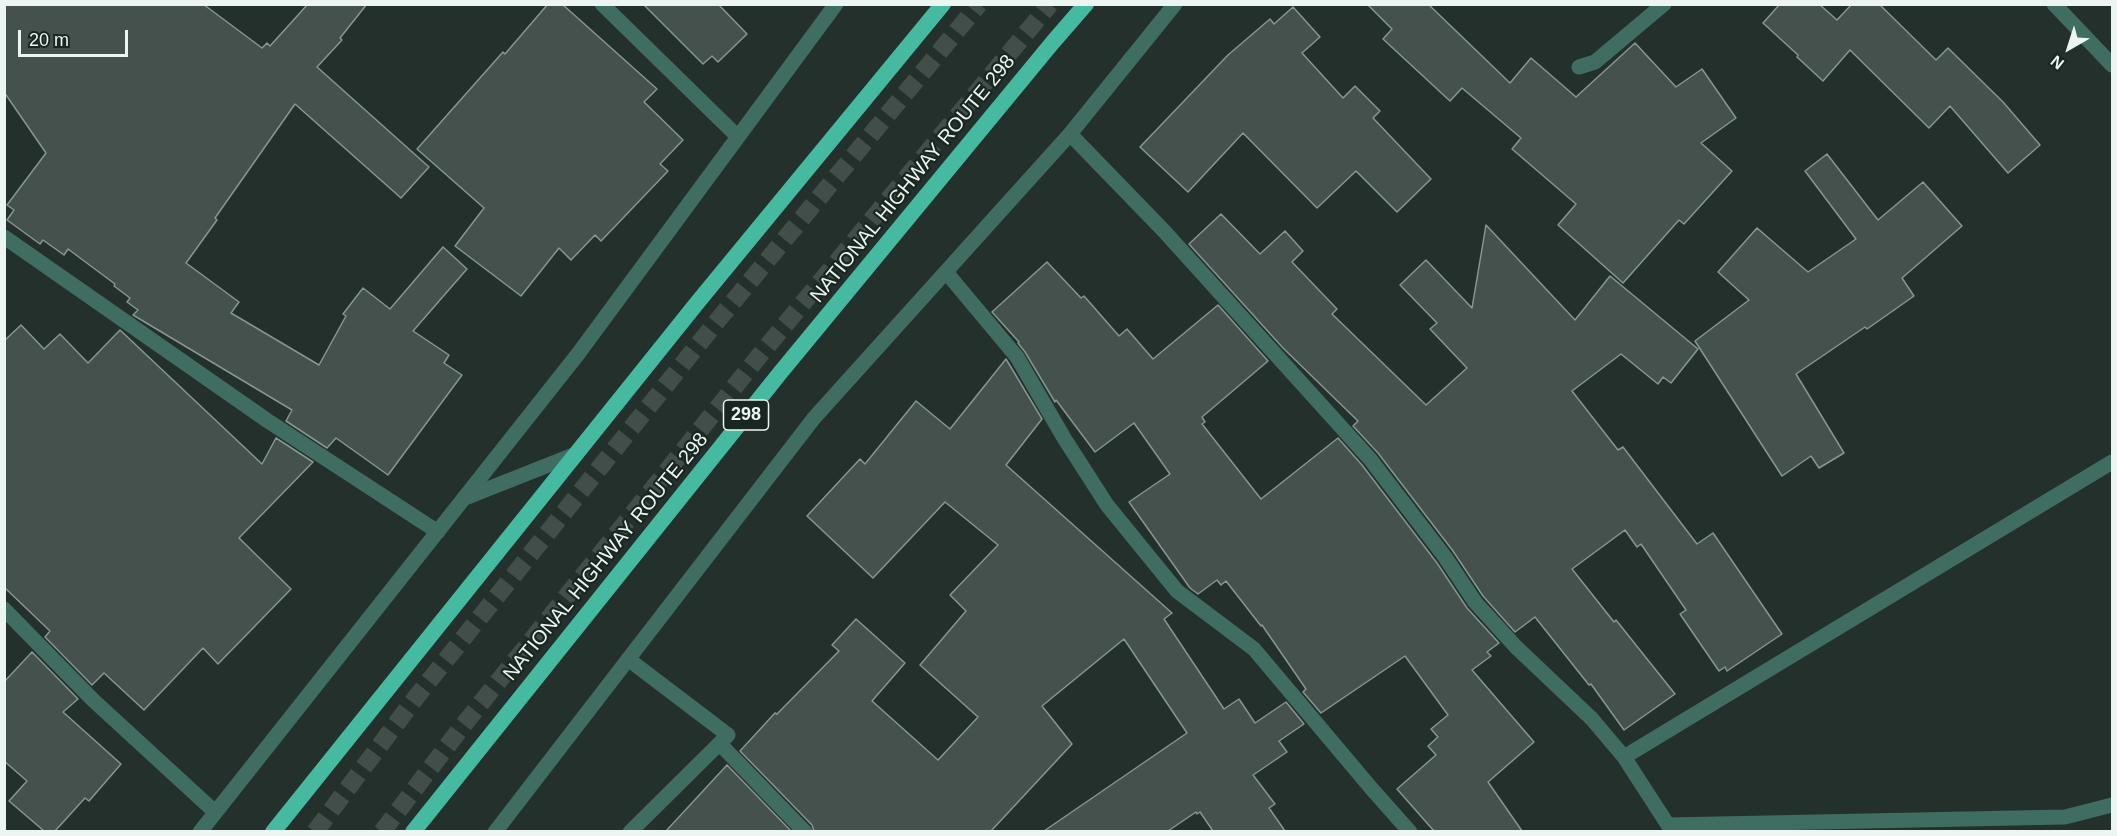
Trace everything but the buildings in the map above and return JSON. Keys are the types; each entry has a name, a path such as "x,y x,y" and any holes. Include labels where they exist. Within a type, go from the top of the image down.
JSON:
{"highway":[{"path":"273,831 697,303 943,4"},
{"name":"NATIONAL HIGHWAY ROUTE 298","path":"413,831 780,373 1086,4"}],"street":[{"path":"602,4 737,136"},
{"path":"200,831 578,354 836,4"},
{"path":"495,831 814,418 1070,134 1175,4"},
{"path":"1579,67 1595,62 1664,4"},
{"path":"2054,4 2112,65"},
{"path":"1070,134 1164,231 1370,459 1475,602 1516,648 1592,719 1624,757 1668,825 2065,817 2112,805"},
{"path":"4,237 268,421 438,532"},
{"path":"946,272 1017,357 1064,438 1107,505 1177,591 1254,649 1410,831"},
{"path":"465,498 576,454"},
{"path":"1624,757 2112,462"},
{"path":"4,609 93,700 215,812"},
{"path":"628,659 728,735 630,831"},
{"path":"720,744 805,831"}],"tunnel":[{"path":"315,832 417,696 718,320 979,4"},
{"path":"382,832 461,728 760,355 1050,4"}]}
